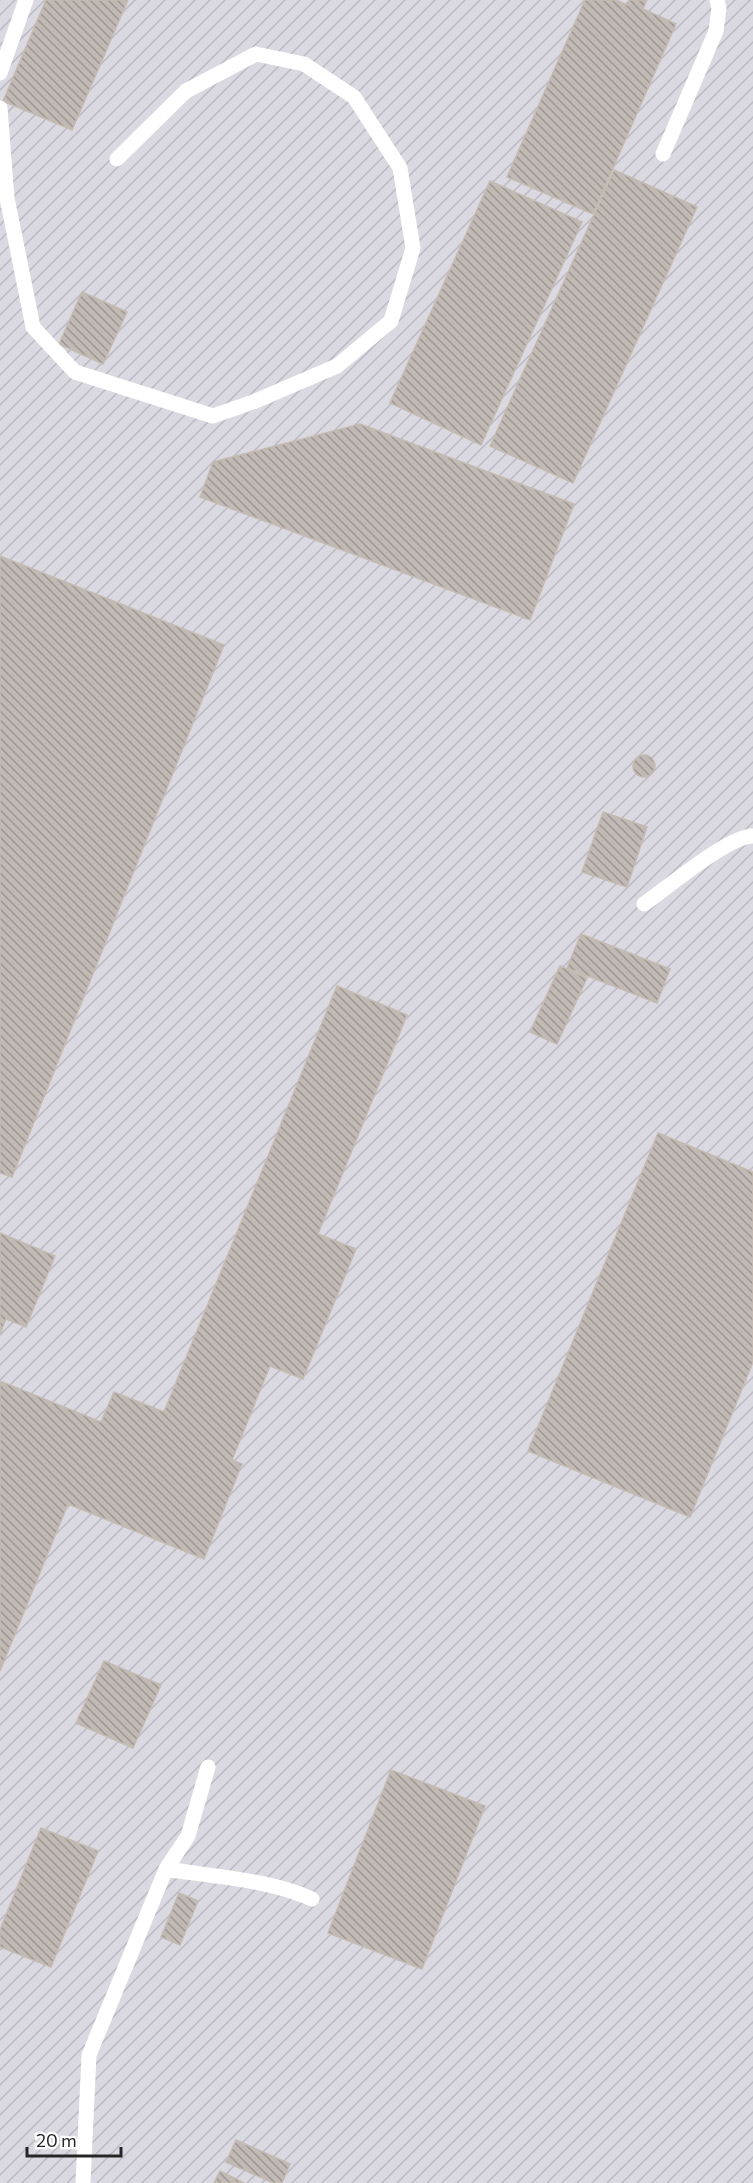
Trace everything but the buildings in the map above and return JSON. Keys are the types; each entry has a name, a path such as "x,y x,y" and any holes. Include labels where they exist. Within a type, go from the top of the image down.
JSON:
{"lane":[{"path":"0,73 26,0"},
{"path":"663,154 716,31 719,8 717,0"},
{"path":"0,108 7,198 33,327 75,372 213,416 253,402 337,366 391,321 413,248 400,168 354,97 304,64 256,54 186,90 117,159"},
{"path":"644,904 727,845 747,836 753,836"},
{"path":"83,2183 89,2055 166,1869 188,1836 208,1767"},
{"path":"166,1869 267,1885 312,1899"}],"shaded area":[{"path":"0,0 753,0 753,2183 0,2183"}]}
